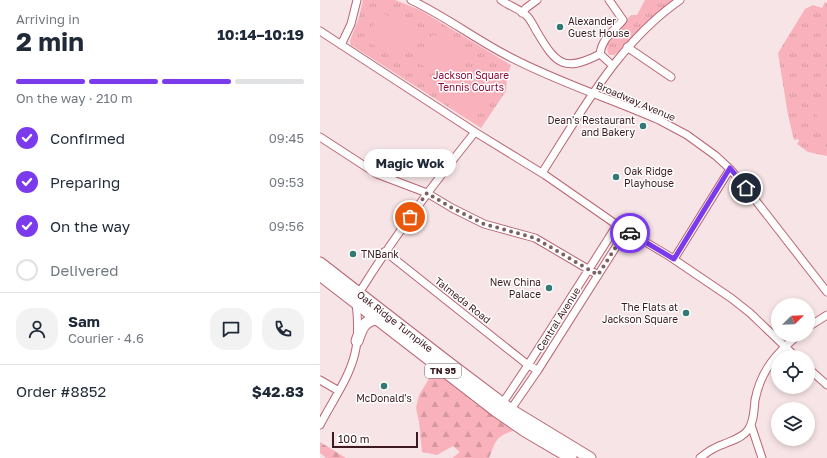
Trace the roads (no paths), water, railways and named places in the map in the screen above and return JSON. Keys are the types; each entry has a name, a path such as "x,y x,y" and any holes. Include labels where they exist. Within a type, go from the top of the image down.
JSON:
{"highway":[{"name":"Oak Ridge Turnpike","path":"320,263 358,298 504,410 590,458"},
{"name":"Oak Ridge Turnpike","path":"320,275 358,298 376,319 571,458"},
{"path":"356,341 364,324 370,320 376,319"}],"street":[{"path":"341,45 351,24 357,0"},
{"name":"Broadway Avenue","path":"411,0 425,6 509,57 548,75 672,126 716,156 730,168 827,292"},
{"path":"501,0 528,17 550,52 560,61 564,63 576,64 600,54 603,42 623,20 610,0"},
{"path":"522,12 537,0"},
{"path":"542,173 612,65 627,47 654,20 680,0"},
{"path":"320,31 475,132 542,173 626,231 674,259 731,298 750,313 789,350"},
{"path":"627,47 671,77"},
{"path":"600,54 612,65"},
{"path":"320,425 348,373 355,352 358,327 358,298 384,252 432,185 475,132"},
{"path":"320,137 377,174 427,193 452,208 484,224 535,238 598,275"},
{"path":"674,259 730,168"},
{"name":"Central Avenue","path":"504,410 528,364 617,225"},
{"name":"Central Avenue","path":"504,410 538,370 626,231"},
{"path":"606,242 615,248"},
{"name":"Talmeda Road","path":"384,252 392,256 528,364 538,370"},
{"path":"815,323 827,315"},
{"path":"551,329 560,334"},
{"path":"700,458 715,448 743,436 751,425 759,385 765,371 772,360 790,342"},
{"path":"815,374 827,385"},
{"path":"320,380 339,391"},
{"path":"751,425 762,458"}],"place":[{"name":"Alexander Guest House","path":"560,27"},
{"name":"Dean's Restaurant and Bakery","path":"643,126"},
{"name":"Oak Ridge Playhouse","path":"616,177"},
{"name":"Magic Wok","path":"410,217"},
{"name":"TNBank","path":"353,254"},
{"name":"New China Palace","path":"549,288"},
{"name":"The Flats at Jackson Square","path":"686,313"},
{"name":"McDonald's","path":"384,386"}],"park label":[{"name":"Jackson Square Tennis Courts","path":"471,80"}]}
